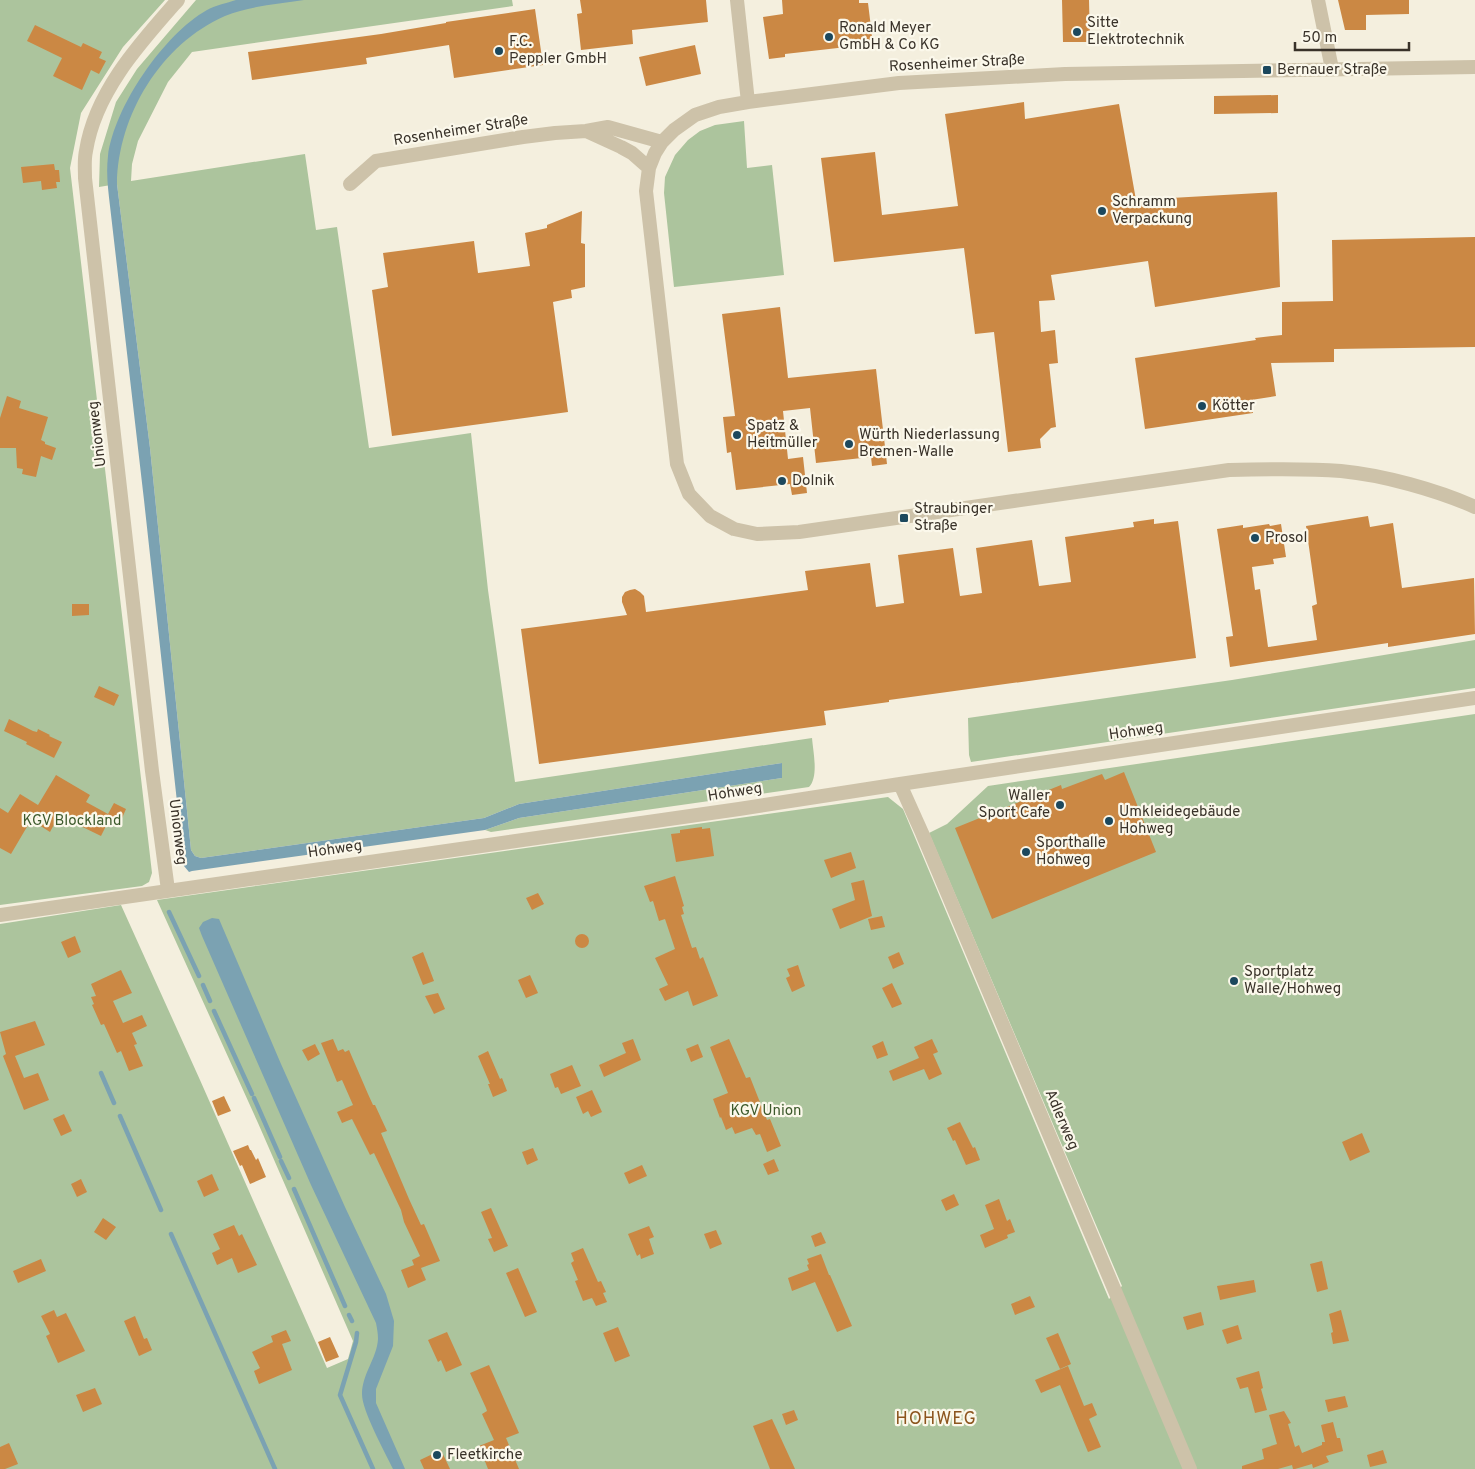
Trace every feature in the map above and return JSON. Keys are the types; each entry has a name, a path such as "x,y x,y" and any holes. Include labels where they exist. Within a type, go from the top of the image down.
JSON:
{"street":[{"name":"Unionweg","path":"168,890 152,770 85,178 86,151 91,129 102,101 140,43 178,0"},
{"path":"737,0 748,102"},
{"path":"1318,0 1332,69"},
{"name":"Rosenheimer Straße","path":"350,184 376,161 420,152 554,133 586,131 608,127 659,147 674,130 695,115 719,107 908,82 1065,74 1475,68"},
{"name":"Rosenheimer Straße","path":"586,131 632,153 649,168"},
{"path":"659,147 649,168 646,190 677,464 689,494 710,516 734,530 758,534 799,532 1229,470 1342,471 1396,480 1475,507"},
{"name":"Hohweg","path":"0,915 739,809 1475,698"},
{"name":"Adlerweg","path":"900,784 1190,1469"}],"green space":[{"name":"KGV Blockland","path":"0,0 165,0 123,47 81,113 70,168 152,873 149,882 142,886 0,905"},
{"path":"196,0 512,0 513,6 192,52 168,82 138,141 132,164 131,181 305,154 316,230 337,227 369,448 471,433 488,590 515,782 812,738 815,771 809,787 491,832 485,830 519,818 782,778 782,763 519,804 484,818 201,858 195,856 191,850 150,448 117,184 99,187 100,154 116,102 137,69"},
{"path":"744,121 747,168 772,165 784,275 674,287 664,193 665,177 675,155 688,140 700,131 715,125"},
{"path":"1475,640 1475,688 971,762 969,755 968,718 1232,680"},
{"name":"KGV Union","path":"1475,714 1475,1469 0,1469 0,924 121,905 327,1368 348,1359 353,1341 258,1123 157,900 888,797 903,809 1109,1299 1122,1286 929,833 947,824 988,786"}],"water":[{"path":"236,0 304,0 244,10 225,16 202,28 181,44 163,63 147,85 135,108 125,133 119,158 117,184 150,448 191,850 195,856 201,858 484,818 519,804 782,763 782,778 519,818 485,830 189,872 184,866 107,162 112,137 120,116 131,95 158,54 191,21 210,8"},
{"path":"212,918 219,919 281,1064 386,1294 394,1321 393,1346 376,1389 376,1403 405,1469 393,1469 370,1421 363,1401 364,1380 377,1346 376,1323 311,1185 202,936 199,928 203,922"}],"building":[{"path":"580,0 706,0 708,22 632,30 633,44 581,50 577,14 582,13"},
{"path":"782,0 859,0 859,3 868,3 873,44 785,54 785,57 769,59 763,17 783,14"},
{"path":"1062,0 1089,0 1090,42 1063,42"},
{"path":"1338,0 1409,0 1409,14 1366,15 1366,30 1345,30"},
{"path":"535,9 543,65 454,78 449,45 366,58 367,64 252,80 248,52 381,34"},
{"path":"35,25 81,47 83,43 102,52 99,58 106,61 99,74 91,70 82,90 53,76 62,58 27,41"},
{"path":"695,45 701,74 646,86 639,57"},
{"path":"1278,95 1278,113 1214,114 1214,96"},
{"path":"1024,102 1025,119 1119,104 1136,200 1277,192 1280,287 1155,307 1148,261 1051,275 1055,300 1039,301 1041,332 1055,330 1058,363 1049,364 1056,427 1051,428 1040,439 1041,448 1008,452 994,332 975,334 964,248 834,262 821,158 875,152 882,215 958,206 945,114"},
{"path":"54,164 55,170 59,170 60,182 56,182 57,188 42,190 41,181 23,183 21,167"},
{"path":"582,211 581,243 585,244 585,287 571,290 572,298 553,302 568,412 392,436 372,290 388,287 383,253 474,241 478,273 530,266 525,233 547,228 547,225"},
{"path":"1475,237 1475,347 1334,349 1334,362 1271,363 1276,396 1251,400 1253,413 1145,429 1135,358 1282,335 1282,302 1333,301 1332,240"},
{"path":"780,307 788,378 876,369 887,464 872,466 871,457 816,463 810,408 783,411 788,459 803,457 807,493 792,495 790,484 736,490 731,452 727,453 723,417 735,416 722,314"},
{"path":"7,396 21,401 19,408 48,417 41,440 45,444 56,448 52,460 41,456 36,477 22,474 23,469 17,468 16,448 0,448 0,418"},
{"path":"1368,516 1370,527 1393,523 1402,588 1474,578 1475,634 1388,647 1388,643 1230,667 1226,637 1233,636 1217,529 1243,525 1243,528 1281,524 1286,557 1273,559 1274,564 1252,567 1255,590 1260,589 1268,647 1317,640 1312,606 1317,604 1306,526"},
{"path":"1154,519 1154,524 1178,521 1196,658 889,700 889,702 824,711 826,725 539,764 521,629 627,615 622,597 625,592 635,589 644,596 646,612 808,590 805,571 870,563 876,607 904,603 898,555 953,548 960,596 982,593 976,548 1032,540 1039,586 1071,582 1065,537 1134,527 1133,522"},
{"path":"72,604 89,604 89,615 72,616"},
{"path":"99,686 119,695 114,706 94,697"},
{"path":"9,719 33,731 37,732 38,729 62,742 54,758 4,731"},
{"name":"Sporthalle Hohweg","path":"1124,772 1156,852 992,919 955,828 1061,785 1062,789 1102,774 1105,780"},
{"path":"56,775 90,795 86,802 108,814 114,803 126,809 119,825 109,820 101,836 62,817 60,820 57,819 50,832 31,820 11,854 0,848 0,808 8,813 20,794 38,805"},
{"path":"702,827 702,829 710,828 714,856 676,862 671,834 680,833 680,830"},
{"path":"851,852 856,868 831,878 824,860"},
{"path":"675,876 684,906 682,907 684,914 681,915 692,948 696,947 700,959 703,957 718,996 693,1006 688,991 665,1001 659,989 668,985 655,958 675,949 665,919 659,921 653,901 650,902 644,886"},
{"path":"864,880 872,916 840,929 832,909 855,900 851,883"},
{"path":"538,893 544,904 532,910 526,898"},
{"path":"882,916 885,927 871,930 868,919"},
{"path":"582,934 587,936 589,941 587,946 582,948 577,946 575,941 577,936"},
{"path":"75,936 81,952 68,958 61,942"},
{"path":"423,952 434,981 423,985 412,957"},
{"path":"899,952 904,964 893,969 888,957"},
{"path":"798,965 805,986 792,992 786,978 790,976 787,969"},
{"path":"121,970 132,993 113,1001 123,1023 142,1015 147,1026 132,1033 137,1044 134,1045 143,1066 129,1071 121,1051 117,1053 104,1024 101,1025 92,1005 94,1004 91,997 96,996 91,984"},
{"path":"530,975 538,993 526,998 518,980"},
{"path":"892,983 902,1004 892,1008 882,988"},
{"path":"438,993 445,1009 434,1014 425,996"},
{"path":"35,1021 45,1045 15,1056 24,1078 38,1073 49,1100 24,1110 3,1056 6,1054 0,1032"},
{"path":"333,1039 338,1051 343,1049 345,1052 349,1050 373,1105 375,1105 387,1131 381,1133 409,1199 421,1225 424,1224 440,1261 421,1268 426,1280 408,1288 401,1270 414,1265 412,1260 420,1256 374,1153 370,1155 352,1119 342,1123 337,1112 353,1105 342,1080 337,1082 321,1043"},
{"path":"633,1039 641,1060 604,1077 599,1065 626,1053 622,1043"},
{"path":"729,1039 746,1078 750,1077 767,1120 770,1119 781,1146 767,1152 760,1134 756,1135 752,1128 735,1134 732,1127 726,1130 713,1099 728,1093 710,1047"},
{"path":"932,1039 938,1052 933,1054 942,1074 929,1080 924,1069 893,1081 889,1071 919,1058 914,1047"},
{"path":"883,1041 888,1055 877,1059 872,1046"},
{"path":"315,1044 320,1054 308,1061 302,1050"},
{"path":"698,1044 703,1057 691,1062 686,1049"},
{"path":"488,1051 507,1091 493,1097 488,1084 490,1084 478,1056"},
{"path":"572,1065 581,1086 561,1094 558,1087 555,1088 550,1074"},
{"path":"592,1090 602,1112 591,1117 588,1111 583,1114 576,1097"},
{"path":"224,1096 231,1111 218,1116 212,1101"},
{"path":"64,1114 72,1131 61,1136 53,1119"},
{"path":"960,1122 973,1148 975,1147 980,1160 966,1165 955,1140 953,1141 947,1128"},
{"path":"1362,1133 1370,1152 1350,1161 1342,1142"},
{"path":"248,1145 256,1160 258,1158 266,1177 250,1184 242,1165 240,1166 233,1151"},
{"path":"533,1148 538,1160 527,1165 522,1152"},
{"path":"774,1159 779,1171 768,1175 763,1164"},
{"path":"642,1165 647,1176 629,1184 624,1173"},
{"path":"212,1174 219,1190 204,1197 197,1181"},
{"path":"81,1179 87,1192 77,1197 71,1184"},
{"path":"954,1194 959,1205 946,1211 941,1200"},
{"path":"999,1199 1007,1221 1010,1219 1015,1232 1007,1235 1008,1238 985,1248 980,1235 994,1229 985,1205"},
{"path":"491,1208 508,1246 494,1252 488,1239 492,1238 481,1212"},
{"path":"103,1218 116,1227 106,1240 94,1232"},
{"path":"234,1225 239,1236 242,1234 257,1265 238,1273 232,1258 217,1265 212,1253 220,1249 213,1234"},
{"path":"649,1226 654,1237 649,1239 654,1254 641,1259 640,1254 637,1256 628,1234"},
{"path":"716,1230 722,1244 710,1249 704,1234"},
{"path":"821,1232 826,1243 815,1247 811,1236"},
{"path":"583,1248 598,1282 601,1281 606,1292 603,1293 607,1302 596,1306 592,1298 583,1301 575,1281 578,1280 571,1263 574,1261 571,1253"},
{"path":"821,1254 852,1326 837,1332 815,1282 792,1291 788,1278 809,1270 807,1259"},
{"path":"41,1259 46,1271 18,1283 13,1271"},
{"path":"1322,1261 1328,1289 1317,1292 1310,1264"},
{"path":"518,1268 537,1312 525,1317 506,1273"},
{"path":"1254,1280 1256,1292 1220,1300 1217,1286"},
{"path":"1030,1296 1035,1307 1015,1315 1011,1304"},
{"path":"54,1310 57,1317 66,1313 85,1351 58,1363 46,1336 50,1334 41,1316"},
{"path":"1341,1310 1349,1341 1333,1344 1331,1333 1333,1332 1329,1314"},
{"path":"1201,1312 1204,1325 1187,1330 1183,1317"},
{"path":"135,1316 144,1339 147,1338 152,1350 139,1356 124,1321"},
{"path":"1238,1325 1242,1339 1227,1344 1222,1330"},
{"path":"618,1327 630,1356 615,1362 603,1333"},
{"path":"286,1330 291,1341 282,1344 292,1370 259,1384 254,1371 260,1368 252,1352 273,1342 271,1336"},
{"path":"447,1332 462,1365 446,1372 441,1360 438,1362 428,1340"},
{"path":"1058,1333 1071,1364 1060,1369 1046,1338"},
{"path":"330,1337 339,1357 326,1362 318,1342"},
{"path":"489,1365 519,1433 506,1438 519,1469 488,1469 479,1446 494,1440 482,1414 487,1411 486,1408 470,1373"},
{"path":"1068,1366 1084,1406 1092,1403 1097,1415 1089,1419 1101,1447 1088,1452 1060,1385 1041,1393 1035,1380"},
{"path":"1259,1371 1263,1388 1261,1389 1267,1410 1255,1413 1248,1387 1240,1389 1236,1378"},
{"path":"95,1388 102,1404 83,1412 76,1395"},
{"path":"1345,1396 1348,1407 1328,1412 1325,1400"},
{"path":"794,1410 798,1420 786,1425 782,1414"},
{"path":"1284,1411 1291,1423 1288,1424 1295,1447 1299,1445 1302,1453 1325,1442 1321,1425 1333,1422 1343,1451 1326,1456 1329,1462 1313,1468 1312,1464 1295,1469 1293,1469 1292,1465 1278,1469 1242,1469 1242,1466 1264,1459 1262,1449 1277,1444 1269,1415"},
{"path":"772,1419 795,1469 770,1469 753,1426"},
{"path":"9,1443 18,1464 0,1469 0,1447"},
{"name":"Fleetkirche","path":"441,1450 450,1469 424,1469 420,1460"},
{"path":"1383,1450 1387,1463 1370,1467 1367,1455"}],"waterway":[{"path":"169,912 199,976"},
{"path":"203,985 210,1001"},
{"path":"214,1011 252,1094"},
{"path":"101,1073 114,1103"},
{"path":"254,1098 280,1157"},
{"path":"120,1116 161,1210"},
{"path":"281,1161 289,1178"},
{"path":"294,1189 345,1306"},
{"path":"171,1234 275,1469"},
{"path":"349,1315 352,1321"},
{"path":"357,1333 340,1395 373,1469"}],"place":[{"name":"Sitte Elektrotechnik","path":"1077,32"},
{"name":"Ronald Meyer GmbH & Co KG","path":"829,37"},
{"name":"F.C. Peppler GmbH","path":"499,51"},
{"name":"Bernauer Straße","path":"1267,70"},
{"name":"Schramm Verpackung","path":"1102,211"},
{"name":"Kötter","path":"1202,406"},
{"name":"Spatz & Heitmüller","path":"737,435"},
{"name":"Würth Niederlassung Bremen-Walle","path":"849,444"},
{"name":"Dolnik","path":"782,481"},
{"name":"Straubinger Straße","path":"904,518"},
{"name":"Prosol","path":"1255,538"},
{"name":"Waller Sport Cafe","path":"1060,805"},
{"name":"Umkleidegebäude Hohweg","path":"1109,821"},
{"name":"Sporthalle Hohweg","path":"1026,852"},
{"name":"Sportplatz Walle/Hohweg","path":"1234,981"},
{"name":"Fleetkirche","path":"437,1455"}],"district":[{"name":"HOHWEG","path":"936,1419"}]}
